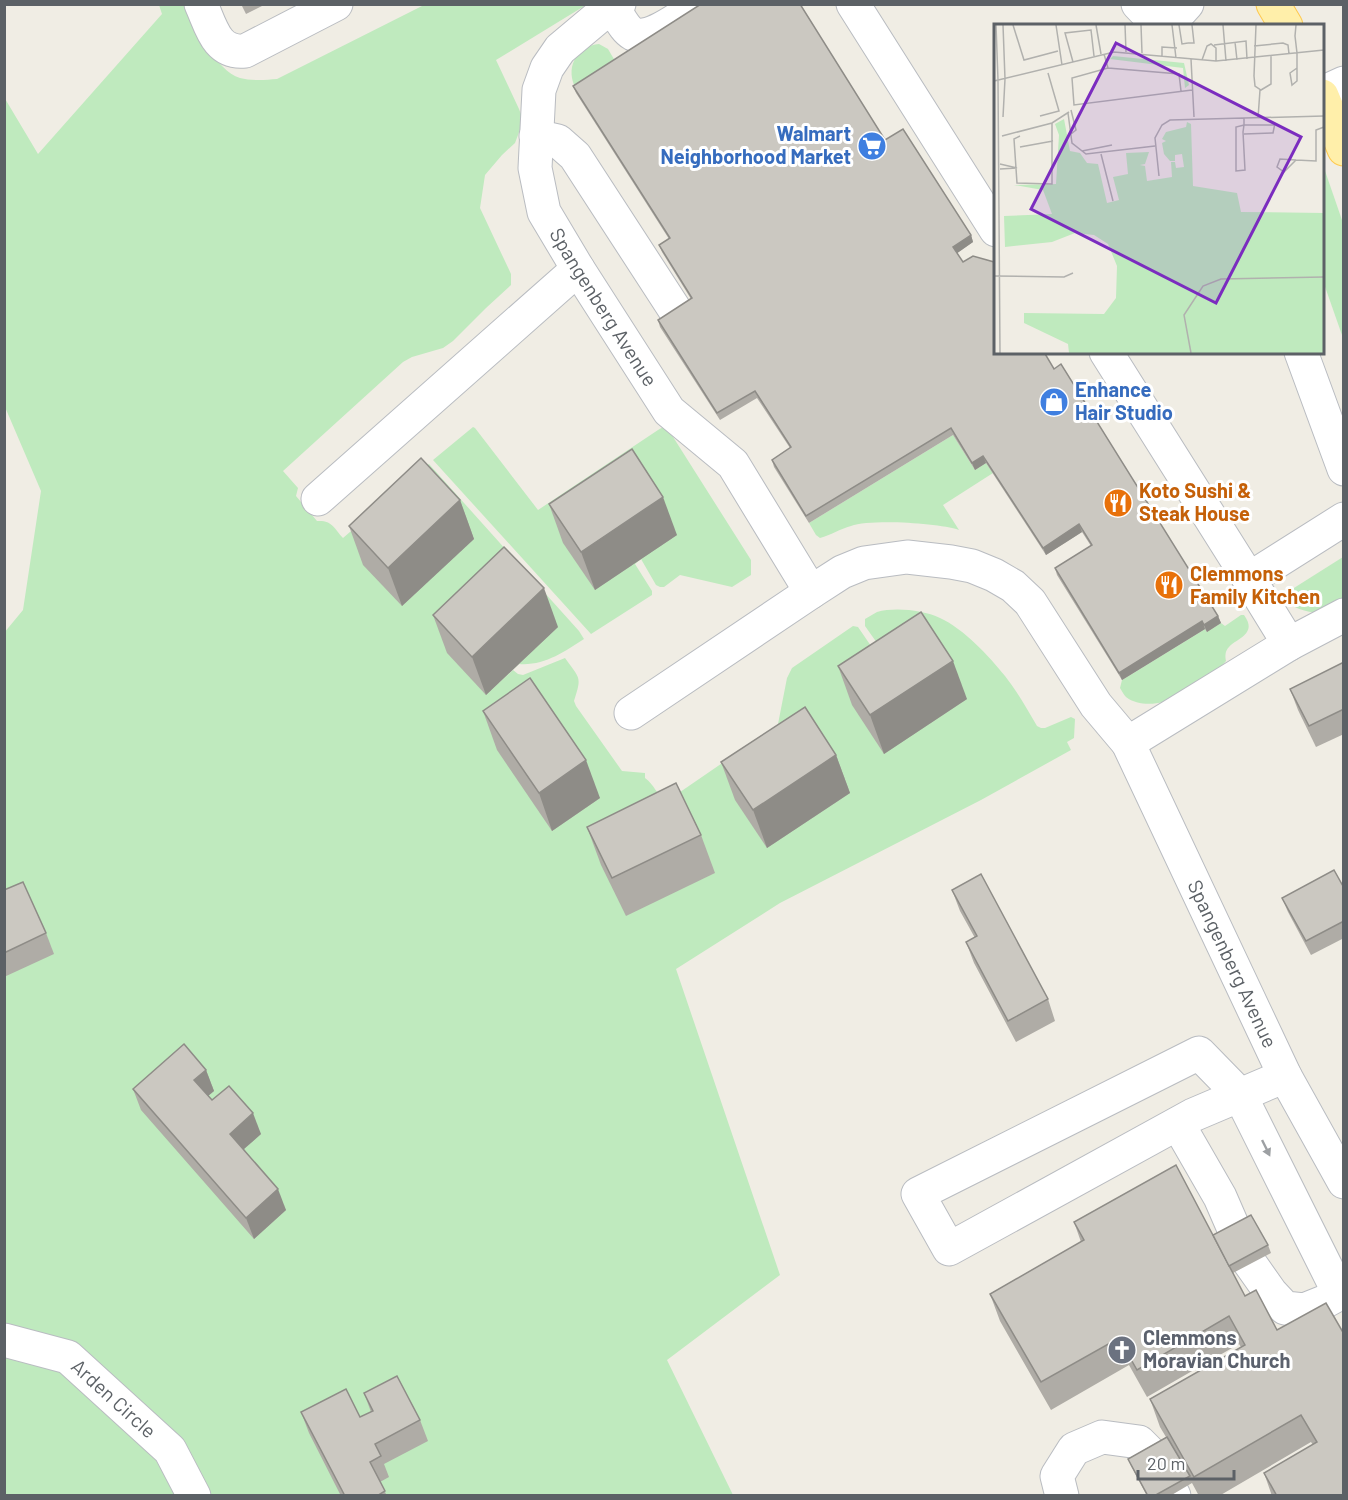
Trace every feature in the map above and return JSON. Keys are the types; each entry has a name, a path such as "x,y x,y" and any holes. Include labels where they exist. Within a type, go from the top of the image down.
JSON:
{"main road":[{"path":"1273,4 1285,24"},
{"path":"1324,97 1344,149"}],"street":[{"path":"201,4 217,39 226,49 235,52 244,51 336,4"},
{"path":"616,6 626,27 634,35 645,35 656,32 700,4"},
{"path":"853,4 994,227"},
{"path":"1138,4 1156,24"},
{"path":"1169,24 1188,4"},
{"name":"Spangenberg Avenue","path":"616,6 575,35 560,49 547,68 539,90 535,168 544,212 669,411 733,464 811,592"},
{"path":"1324,93 1344,83"},
{"path":"536,136 558,141 575,156 675,310"},
{"path":"318,499 578,269"},
{"path":"1107,354 1289,644"},
{"path":"1302,354 1344,469"},
{"path":"1250,579 1344,519"},
{"name":"Spangenberg Avenue","path":"631,713 811,592 843,572 864,563 907,557 951,562 972,566 1013,586 1030,602 1096,705 1128,743 1285,1076 1340,1166"},
{"path":"1128,743 1289,644 1344,615"},
{"path":"1178,1124 1220,1197 1247,1258 1271,1293 1285,1308 1304,1310 1341,1292 1240,1095 1198,1053 918,1194 949,1249 1193,1115 1240,1095 1285,1076"},
{"name":"Arden Circle","path":"4,1340 68,1357 170,1450 194,1496"},
{"path":"1062,1496 1057,1476 1074,1449 1102,1437 1139,1442 1153,1456 1174,1496"}],"green space":[{"path":"159,5 184,5 207,47 223,67 240,78 258,80 277,79 424,5 586,5 496,60 522,117 515,143 485,175 480,208 511,274 511,285 453,341 443,348 403,362 283,471 298,488 296,496 317,521 329,523 343,538 429,464 579,631 584,639 545,660 519,664 486,695 513,670 523,675 565,658 579,682 574,701 576,706 622,771 645,773 645,778 667,801 774,730 778,724 787,678 792,668 853,626 858,627 893,678 899,674 865,626 865,619 884,610 900,610 933,615 967,636 1005,676 1037,726 1045,728 1071,717 1075,719 1074,738 1067,742 1071,750 981,800 780,903 676,969 780,1275 667,1360 733,1495 5,1495 4,633 23,610 41,491 5,407 4,97 38,154 162,14"},
{"path":"599,44 608,49 618,66 574,85 572,70 576,58 585,48"},
{"path":"1324,168 1343,223 1343,338 1324,284"},
{"path":"473,427 538,510 658,430 663,427 668,429 751,560 751,575 732,587 680,575 664,587 660,587 656,585 641,559 635,564 652,591 652,595 591,634 433,460"},
{"path":"953,435 975,470 986,463 993,473 943,505 959,530 888,522 851,526 820,538 816,535 809,523"},
{"path":"1343,557 1343,598 1319,613 1299,609 1282,599 1286,593"},
{"path":"1244,615 1248,621 1248,631 1228,649 1226,661 1219,669 1163,702 1139,703 1124,695 1120,688 1122,680 1205,629 1207,632 1221,623 1225,626"}],"building":[{"path":"701,4 800,4 885,140 903,129 971,235 953,247 963,262 973,256 994,262 994,354 1045,354 1054,369 1061,364 1218,616 1204,625 1202,621 1119,673 1055,568 1092,545 1079,524 1043,548 983,456 972,463 951,428 806,516 772,460 791,447 755,391 717,413 658,320 692,298 659,245 670,238 573,86"},
{"path":"632,449 663,497 581,552 549,504"},
{"path":"421,458 460,500 388,568 349,526"},
{"path":"504,547 544,588 472,657 433,615"},
{"path":"921,612 953,661 870,715 838,666"},
{"path":"1344,662 1344,709 1309,726 1290,689"},
{"path":"530,678 586,760 539,793 483,711"},
{"path":"805,707 836,755 753,810 721,762"},
{"path":"676,783 701,835 612,878 587,827"},
{"path":"1334,870 1344,888 1344,921 1306,941 1282,898"},
{"path":"981,874 1048,999 1008,1021 966,942 977,936 952,890"},
{"path":"23,882 46,933 4,953 4,890"},
{"path":"184,1044 206,1070 194,1080 212,1100 229,1086 253,1113 230,1134 278,1189 246,1218 133,1089"},
{"name":"Clemmons Moravian Church","path":"1176,1165 1245,1296 1256,1290 1277,1330 1326,1303 1344,1334 1344,1496 1277,1496 1264,1473 1317,1442 1301,1415 1194,1477 1150,1399 1245,1345 1229,1316 1137,1370 1119,1338 1041,1382 990,1294 1084,1240 1074,1222"},
{"path":"1251,1215 1268,1245 1229,1266 1213,1235"},
{"path":"397,1376 420,1420 375,1444 381,1456 370,1462 385,1491 377,1496 345,1496 301,1412 346,1389 360,1417 373,1411 364,1393"},
{"path":"1167,1437 1190,1476 1154,1496 1148,1496 1128,1459"}],"place":[{"name":"Walmart Neighborhood Market","path":"872,146"},
{"name":"Enhance Hair Studio","path":"1054,402"},
{"name":"Koto Sushi & Steak House","path":"1118,503"},
{"name":"Clemmons Family Kitchen","path":"1169,585"},
{"name":"Clemmons Moravian Church","path":"1122,1350"}]}
